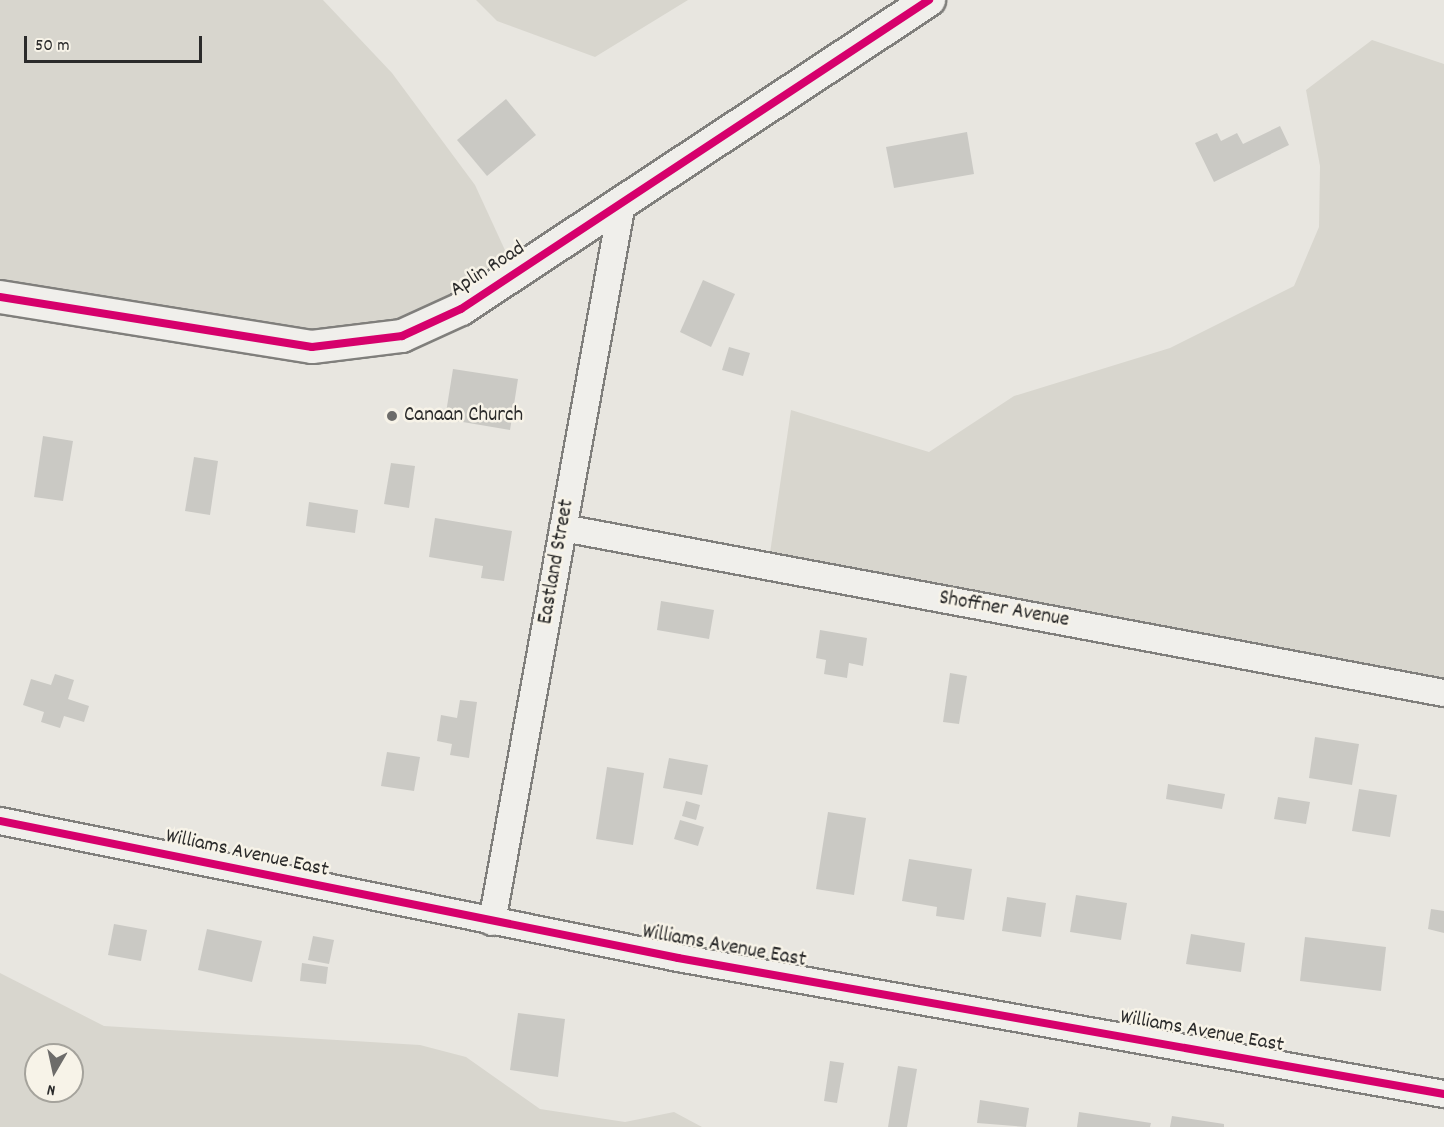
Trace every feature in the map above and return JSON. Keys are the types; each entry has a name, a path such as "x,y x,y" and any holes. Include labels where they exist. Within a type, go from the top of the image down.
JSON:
{"street":[{"name":"Aplin Road","path":"0,297 312,347 362,345 442,320 929,0"},
{"name":"Eastland Street","path":"492,922 622,202"},
{"name":"Shoffner Avenue","path":"563,528 1444,693"},
{"name":"Williams Avenue East","path":"0,821 492,922 1444,1094"}],"shaded area":[{"path":"0,0 323,0 392,73 475,185 510,261 456,297 399,323 313,334 0,283"},
{"path":"476,0 688,0 595,57 497,21"},
{"path":"1372,40 1444,64 1444,679 770,553 791,410 929,452 1014,396 1170,348 1294,286 1319,227 1320,166 1306,90"},
{"path":"0,973 104,1026 420,1045 466,1057 540,1109 625,1122 674,1112 702,1127 0,1127"}],"building":[{"path":"506,99 536,135 487,176 457,140"},
{"path":"1280,126 1289,145 1214,182 1195,143 1217,133 1221,141 1237,133 1243,144"},
{"path":"967,132 974,174 894,188 886,147"},
{"path":"703,280 735,294 711,347 680,332"},
{"path":"729,347 750,353 743,376 722,370"},
{"path":"453,369 518,379 510,430 445,419"},
{"path":"43,436 73,441 63,501 34,497"},
{"path":"194,457 218,461 210,515 185,511"},
{"path":"391,463 415,466 409,508 384,504"},
{"path":"309,502 358,510 355,533 306,526"},
{"path":"435,518 512,531 504,581 481,578 483,566 429,557"},
{"path":"661,601 714,610 709,639 657,630"},
{"path":"820,630 867,638 863,666 849,663 847,678 824,674 826,660 816,658"},
{"path":"950,673 967,676 959,724 943,722"},
{"path":"55,674 74,680 68,699 89,706 84,722 64,716 60,728 41,722 44,712 23,705 31,679 51,685"},
{"path":"460,700 477,702 469,758 450,755 452,744 437,741 441,715 457,718"},
{"path":"1315,737 1359,744 1352,785 1309,778"},
{"path":"387,752 420,757 414,791 381,786"},
{"path":"669,758 708,765 702,795 663,788"},
{"path":"607,767 644,773 633,845 596,839"},
{"path":"1168,784 1225,794 1222,809 1166,799"},
{"path":"1359,789 1397,795 1390,837 1352,831"},
{"path":"1278,797 1310,802 1306,824 1274,819"},
{"path":"686,801 700,805 696,820 682,816"},
{"path":"828,812 866,818 854,895 816,889"},
{"path":"680,820 704,827 698,846 674,839"},
{"path":"909,859 972,869 964,920 936,916 937,907 902,901"},
{"path":"1076,895 1127,903 1121,940 1070,932"},
{"path":"1007,897 1046,903 1041,937 1002,931"},
{"path":"1431,909 1444,911 1444,933 1428,929"},
{"path":"114,924 147,930 141,961 108,955"},
{"path":"207,929 262,941 252,982 198,970"},
{"path":"1191,934 1245,943 1241,972 1186,964"},
{"path":"313,936 334,940 329,964 308,960"},
{"path":"1305,937 1386,947 1381,991 1300,981"},
{"path":"302,963 328,967 326,984 300,981"},
{"path":"518,1013 565,1019 558,1077 510,1070"},
{"path":"830,1061 844,1063 837,1103 824,1101"},
{"path":"898,1066 917,1069 907,1127 888,1127"},
{"path":"980,1100 1029,1108 1026,1127 977,1123"},
{"path":"1079,1112 1151,1123 1150,1127 1077,1127"},
{"path":"1172,1116 1224,1124 1224,1127 1170,1127"}],"cycle path":[{"path":"0,297 312,347 402,336 461,309 929,0"},
{"path":"0,821 678,958 1444,1094"}],"place":[{"name":"Canaan Church","path":"392,416"}]}
